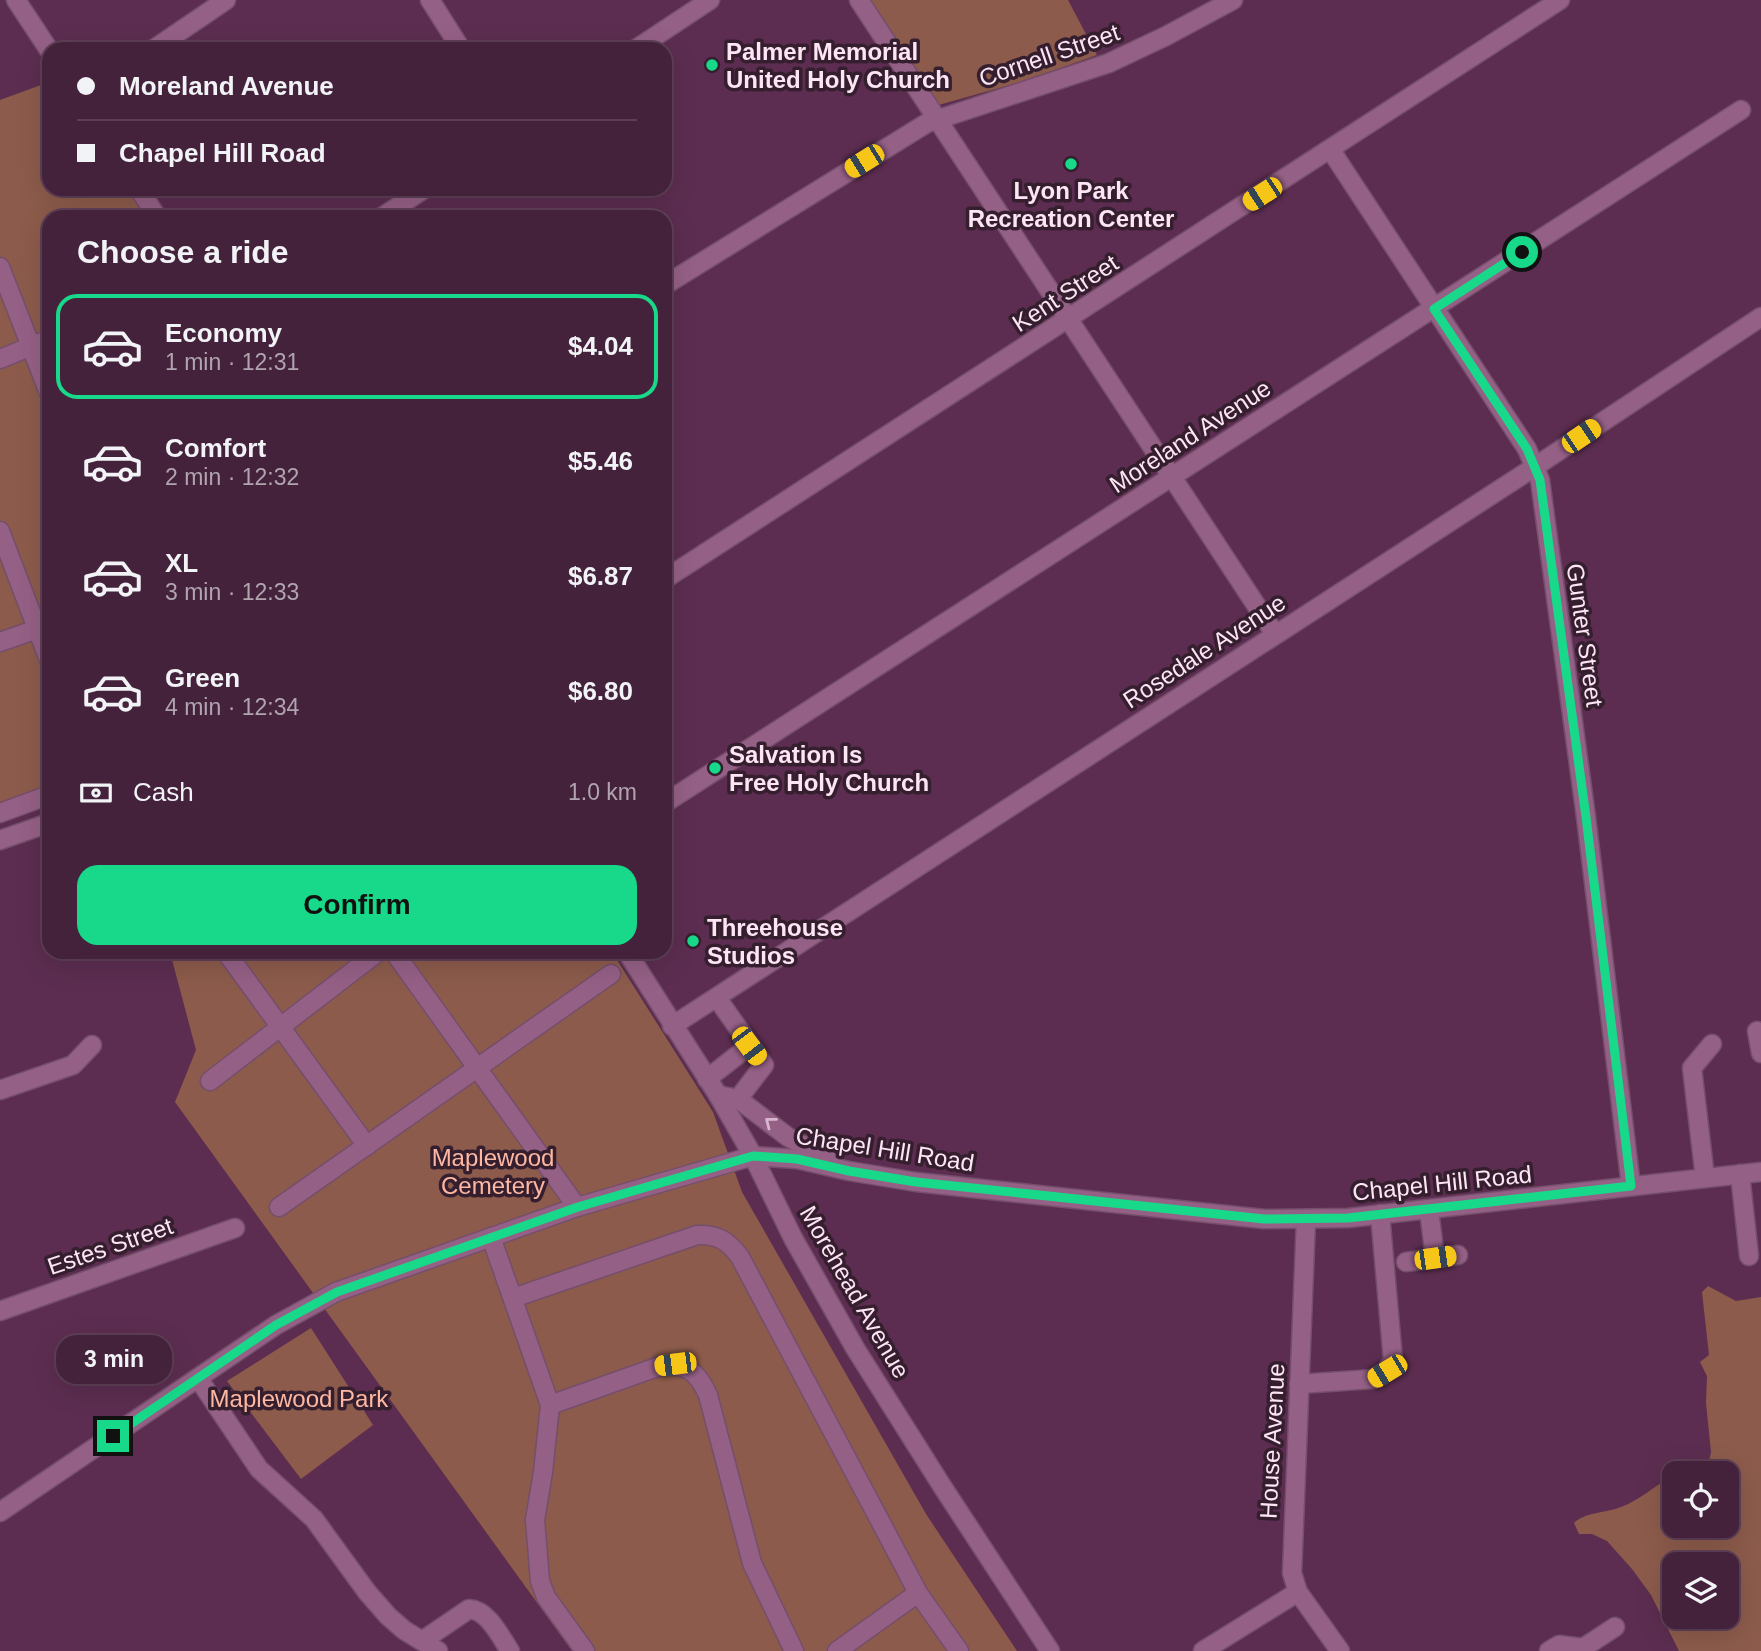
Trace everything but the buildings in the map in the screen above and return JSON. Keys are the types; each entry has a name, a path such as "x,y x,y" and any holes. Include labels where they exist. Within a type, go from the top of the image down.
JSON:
{"street":[{"path":"16,0 44,42"},
{"path":"164,42 226,0"},
{"path":"430,0 457,42"},
{"path":"646,42 709,0"},
{"path":"859,0 1275,634"},
{"name":"Cornell Street","path":"672,281 908,134 937,119 1109,63 1233,0"},
{"name":"Kent Street","path":"672,575 1560,0"},
{"name":"Moreland Avenue","path":"672,798 1741,110"},
{"name":"Gunter Street","path":"1330,149 1536,466 1544,500 1544,516 1586,817 1631,1186"},
{"path":"392,210 414,196"},
{"path":"0,267 42,375"},
{"name":"Rosedale Avenue","path":"672,1026 1536,466 1761,317"},
{"path":"0,359 42,342"},
{"path":"0,531 42,623"},
{"path":"0,642 42,625"},
{"path":"0,813 42,798"},
{"path":"0,839 42,825"},
{"path":"231,959 367,1146"},
{"path":"210,1081 370,959"},
{"path":"399,959 578,1207"},
{"name":"Morehead Avenue","path":"631,959 718,1095 753,1156 793,1238 855,1348 1050,1651"},
{"path":"279,1207 611,974"},
{"path":"718,998 764,1065 738,1099"},
{"path":"1757,1031 1761,1053"},
{"path":"1705,1178 1692,1068 1712,1044"},
{"path":"0,1090 73,1065 92,1045"},
{"path":"707,1079 749,1046"},
{"path":"718,1095 738,1099 796,1142 849,1171"},
{"name":"Chapel Hill Road","path":"0,1512 276,1325 337,1292 578,1207 753,1156 797,1159 916,1182 1221,1216 1306,1219 1429,1210 1761,1172"},
{"path":"1740,1174 1753,1206 1749,1256"},
{"path":"1429,1210 1435,1258"},
{"path":"1299,1384 1373,1379 1387,1371 1392,1360 1380,1214"},
{"name":"House Avenue","path":"1306,1219 1291,1561 1298,1592 1339,1651"},
{"name":"Estes Street","path":"0,1311 235,1228"},
{"path":"513,1298 697,1235 710,1234 722,1238 740,1257 918,1593 959,1651"},
{"path":"491,1237 550,1405 535,1520 537,1565 546,1597 585,1651"},
{"path":"1406,1262 1458,1255"},
{"path":"550,1405 660,1366 675,1364 689,1369 701,1379 708,1395 752,1563 794,1651"},
{"path":"198,1378 259,1469 314,1519 367,1592 388,1616 438,1651"},
{"path":"1203,1651 1298,1592"},
{"path":"837,1651 918,1593"},
{"path":"422,1641 469,1609 478,1609 510,1651"},
{"path":"1549,1651 1559,1645 1583,1648 1615,1627"}],"green space":[{"path":"869,0 1068,0 1097,55 1021,82 935,106"},
{"path":"42,85 42,196 133,196 142,210 42,210 42,798 0,813 0,100"},
{"name":"Maplewood Cemetery","path":"172,959 616,959 713,1112 742,1192 926,1514 1017,1651 572,1651 175,1102 196,1050"},
{"path":"1708,1286 1736,1301 1761,1297 1761,1651 1679,1651 1668,1629 1739,1629 1739,1552 1662,1552 1662,1617 1651,1595 1607,1541 1592,1534 1579,1534 1574,1523 1584,1517 1628,1504 1662,1482 1662,1538 1739,1538 1739,1461 1709,1461 1711,1452 1706,1403 1707,1376 1700,1362 1709,1355 1702,1292"},
{"name":"Maplewood Park","path":"311,1328 373,1425 301,1479 227,1381"}],"place":[{"name":"Palmer Memorial United Holy Church","path":"712,65"},
{"name":"Lyon Park Recreation Center","path":"1071,164"},
{"name":"Salvation Is Free Holy Church","path":"715,768"},
{"name":"Threehouse Studios","path":"693,941"}],"route":[{"path":"113,1436 276,1325 337,1292 578,1207 753,1156 787,1157 916,1182 1264,1219 1348,1218 1631,1186 1586,817 1540,480 1527,449 1434,309 1522,252"}]}
